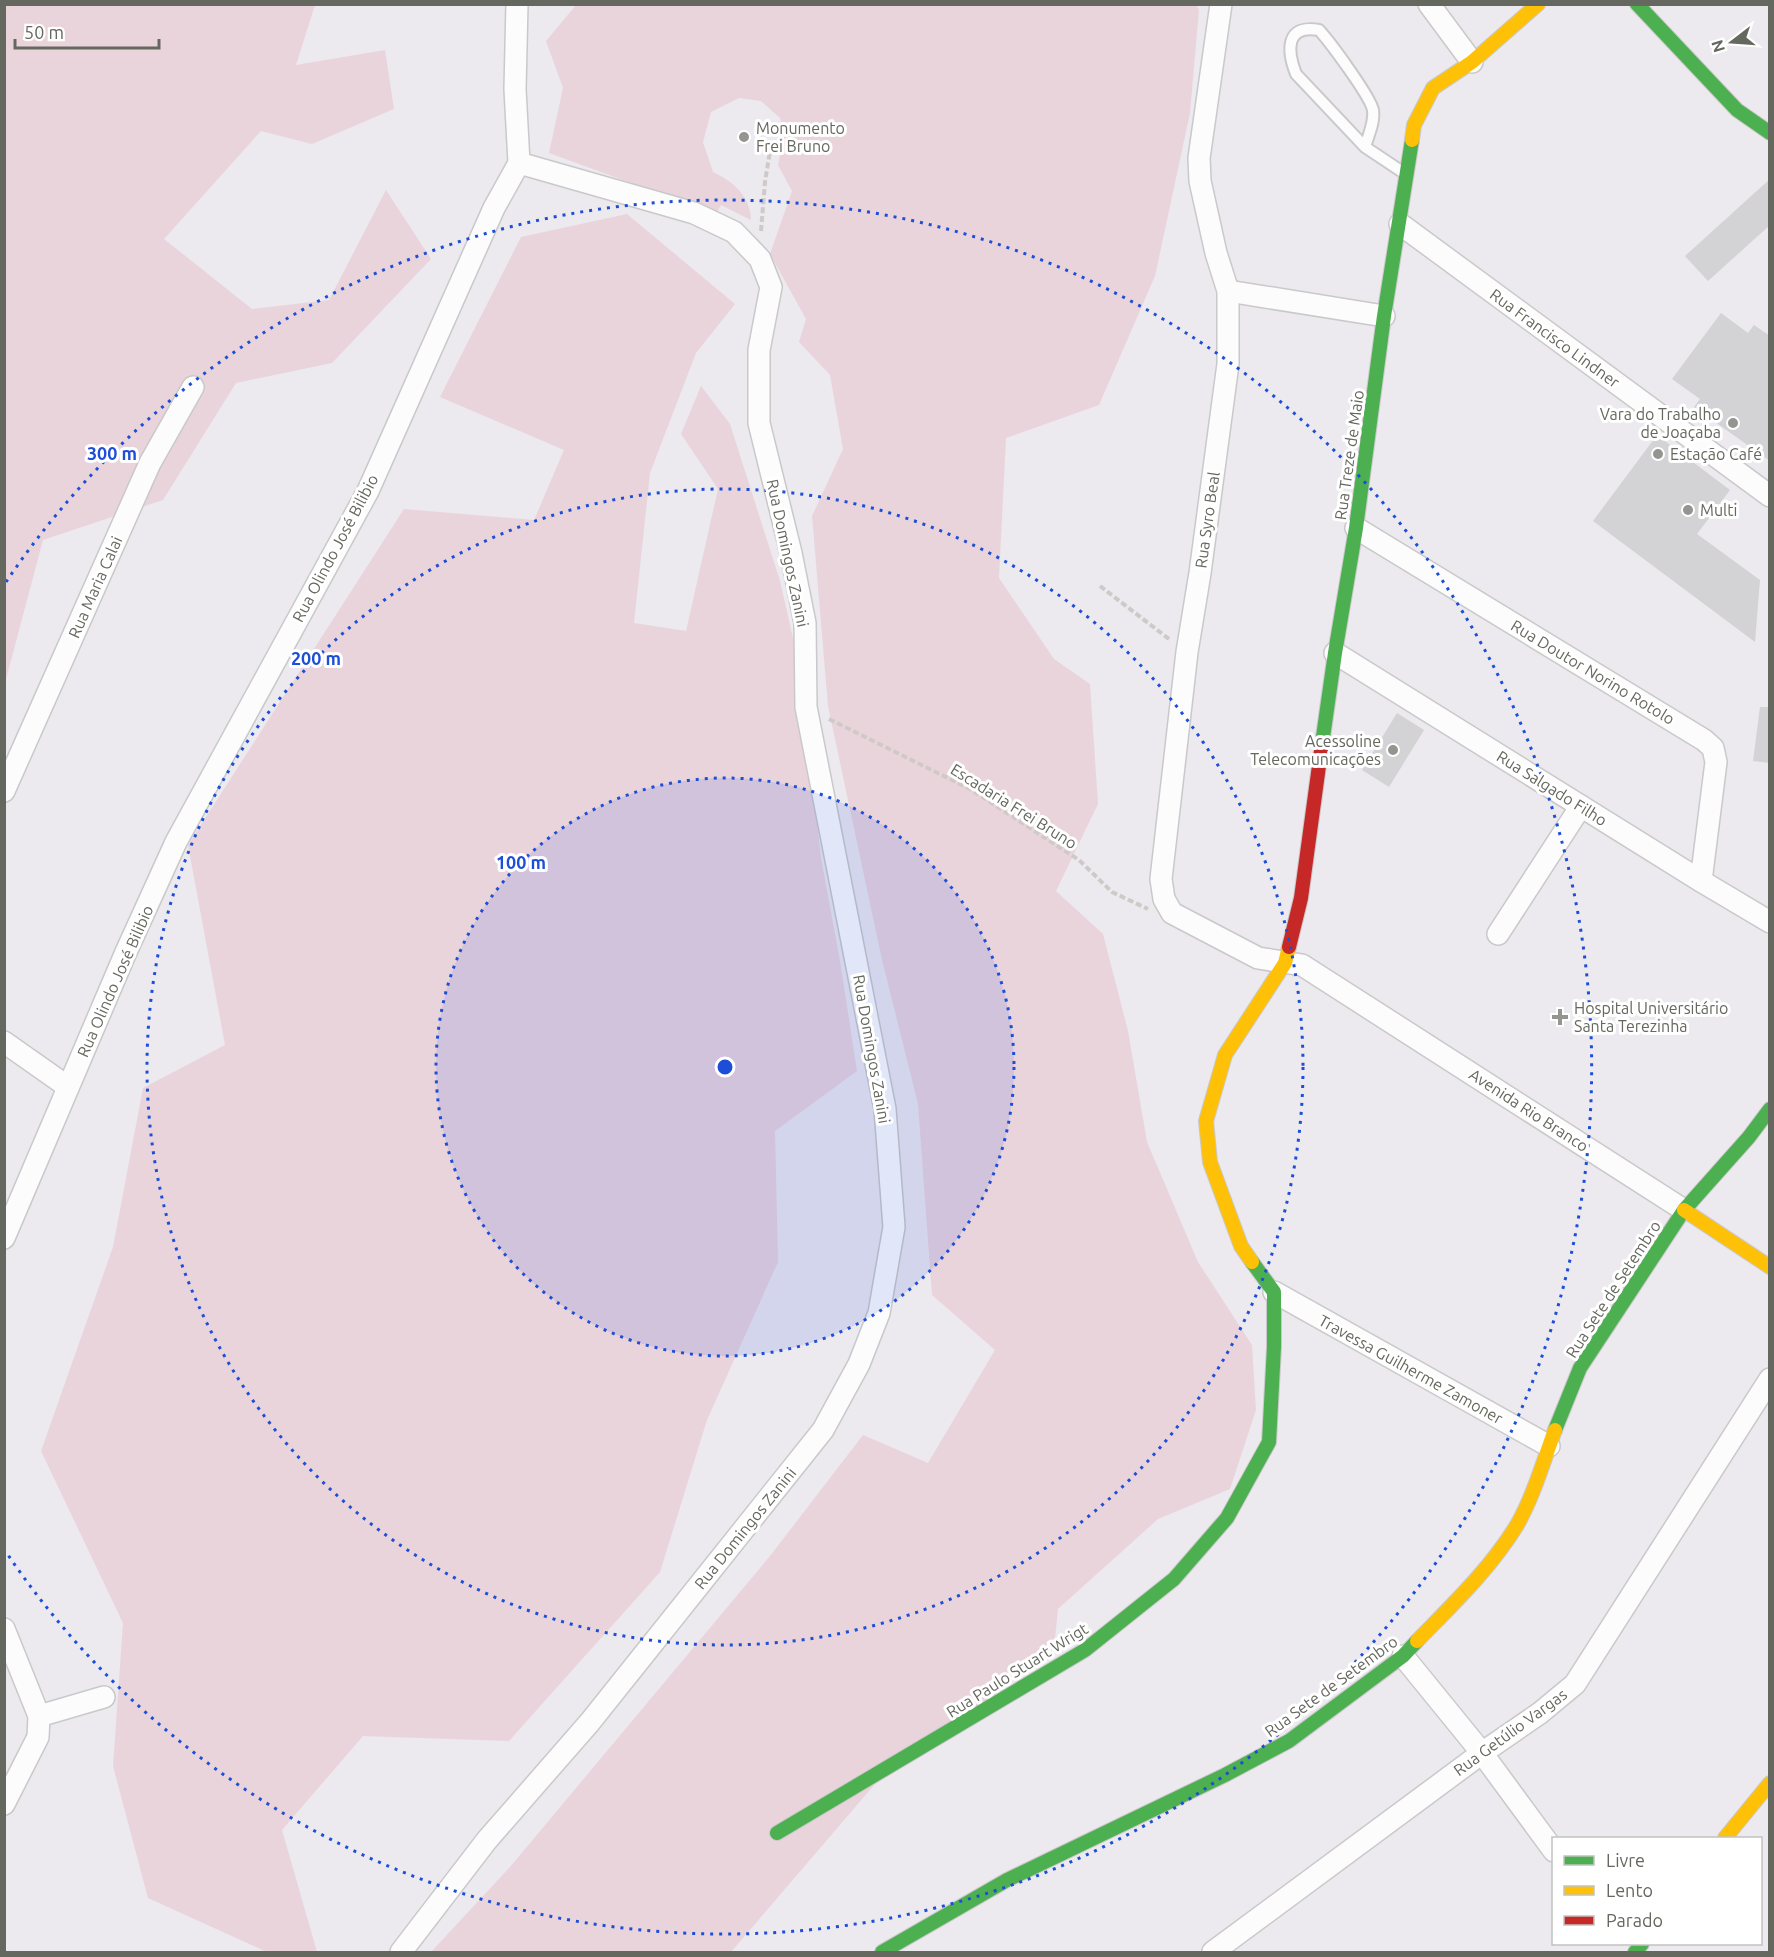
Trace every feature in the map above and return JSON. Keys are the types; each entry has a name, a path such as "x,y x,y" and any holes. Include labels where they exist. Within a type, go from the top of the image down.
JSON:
{"street":[{"path":"517,4 515,89 519,163"},
{"name":"Rua Syro Beal","path":"1172,913 1164,899 1161,879 1187,652 1202,561 1228,364 1228,291 1216,253 1200,181 1199,158 1221,4"},
{"path":"1429,4 1472,62"},
{"name":"Rua Treze de Maio","path":"1285,963 1301,898 1335,652 1356,528 1384,316 1414,125 1433,88 1472,62 1538,4"},
{"path":"1637,4 1770,148"},
{"path":"1737,110 1770,133"},
{"name":"Rua Domingos Zanini","path":"401,1953 488,1840 590,1722 823,1430 860,1364 879,1313 894,1227 885,1109 806,708 805,623 791,554 759,423 759,350 771,287 760,259 734,232 694,213 519,163"},
{"name":"Rua Olindo José Bilibio","path":"4,1239 176,842 368,491 494,208 519,163"},
{"name":"Rua Francisco Lindner","path":"1400,224 1770,496"},
{"path":"1228,291 1384,316"},
{"name":"Rua Maria Calai","path":"4,791 150,463 193,387"},
{"name":"Rua Doutor Norino Rotolo","path":"1356,528 1704,740 1713,748 1716,762 1701,881"},
{"name":"Rua Salgado Filho","path":"1335,652 1581,807 1770,922"},
{"path":"1498,934 1581,807"},
{"path":"1172,913 1258,958 1285,963 1225,1055 1206,1121 1210,1162 1240,1246 1274,1292"},
{"name":"Avenida Rio Branco","path":"1285,963 1302,965 1770,1266"},
{"path":"4,1042 68,1087"},
{"name":"Rua Sete de Setembro","path":"882,1953 1007,1880 1225,1775 1289,1741 1403,1656 1487,1569 1517,1524 1538,1481 1549,1446 1580,1368 1684,1210 1749,1137 1770,1109"},
{"name":"Travessa Guilherme Zamoner","path":"1274,1292 1549,1446"},
{"name":"Rua Paulo Stuart Wrigt","path":"777,1833 1085,1650 1174,1579 1227,1518 1269,1442 1274,1347 1274,1292"},
{"name":"Rua Getúlio Vargas","path":"1213,1953 1482,1753 1540,1713 1575,1684 1770,1378"},
{"path":"4,1629 39,1716 38,1737 4,1804"},
{"path":"1403,1656 1482,1753 1552,1848"},
{"path":"39,1716 104,1697"},
{"path":"1727,1837 1770,1783"}],"lane":[{"path":"1365,147 1372,124 1373,111 1368,100 1330,42 1319,30 1302,29 1292,37 1289,48 1296,74 1365,147 1407,175"}],"path":[{"path":"760,259 762,203 771,145"},
{"path":"1100,586 1187,652"},
{"name":"Escadaria Frei Bruno","path":"806,708 970,789 1079,860 1112,892 1150,910 1172,913"}],"shaded area":[{"path":"5,5 315,5 296,65 385,50 394,109 312,144 261,131 164,239 252,309 329,300 386,190 431,259 332,363 236,383 163,500 43,540 5,683"},
{"path":"576,5 1196,5 1199,10 1190,113 1155,276 1099,405 1006,438 999,578 1054,659 1090,684 1098,804 1056,891 1103,934 1128,1031 1147,1142 1198,1262 1252,1345 1256,1410 1230,1489 1158,1519 1058,1609 1054,1648 875,1784 731,1952 431,1952 510,1867 770,1556 863,1435 928,1463 995,1350 932,1295 918,1104 882,960 828,706 812,516 843,449 830,375 799,342 806,319 770,254 792,191 778,165 784,136 780,118 761,101 739,98 711,112 703,142 713,172 728,180 744,197 751,220 721,205 716,214 549,153 563,88 546,41"},
{"path":"627,214 735,304 696,353 650,473 634,623 686,631 718,489 681,434 701,386 730,424 780,581 801,673 821,858 857,1071 775,1131 778,1262 707,1420 660,1572 509,1741 363,1736 282,1830 317,1952 267,1952 148,1898 113,1766 123,1623 41,1451 113,1247 143,1088 225,1045 188,845 404,509 534,520 564,450 440,397 521,237"}],"building":[{"path":"1770,179 1770,225 1708,281 1685,256"},
{"path":"1721,313 1748,333 1754,325 1770,336 1770,461 1694,407 1700,399 1672,379"},
{"path":"1657,435 1730,490 1697,534 1760,580 1755,642 1593,521"},
{"path":"1760,707 1770,707 1770,763 1753,761"},
{"name":"Acessoline Telecomunicações","path":"1397,713 1424,730 1389,787 1362,770"}],"traffic: fast":[{"path":"1637,4 1737,110 1770,133"},
{"path":"1321,751 1412,140"},
{"path":"1555,1430 1580,1368 1684,1210 1749,1137 1770,1109"},
{"path":"777,1833 1085,1650 1174,1579 1227,1518 1269,1442 1274,1347 1274,1292 1252,1262"},
{"path":"882,1952 1007,1880 1225,1775 1289,1741 1403,1656 1417,1641"},
{"path":"1635,1952 1641,1945"}],"traffic: slow":[{"path":"1412,140 1414,125 1433,88 1472,62 1538,4"},
{"path":"1252,1262 1241,1246 1210,1162 1206,1121 1225,1055 1285,963 1289,947"},
{"path":"1684,1210 1770,1267"},
{"path":"1417,1641 1483,1571 1517,1525 1533,1490 1555,1430"},
{"path":"1726,1837 1770,1783"}],"traffic: jam":[{"path":"1289,947 1301,898 1321,751"}],"place":[{"name":"Monumento Frei Bruno","path":"744,137"},
{"name":"Vara do Trabalho de Joaçaba","path":"1733,423"},
{"name":"Estação Café","path":"1658,454"},
{"name":"Multi","path":"1688,510"},
{"name":"Acessoline Telecomunicações","path":"1393,750"},
{"name":"Hospital Universitário Santa Terezinha","path":"1560,1017"}]}
